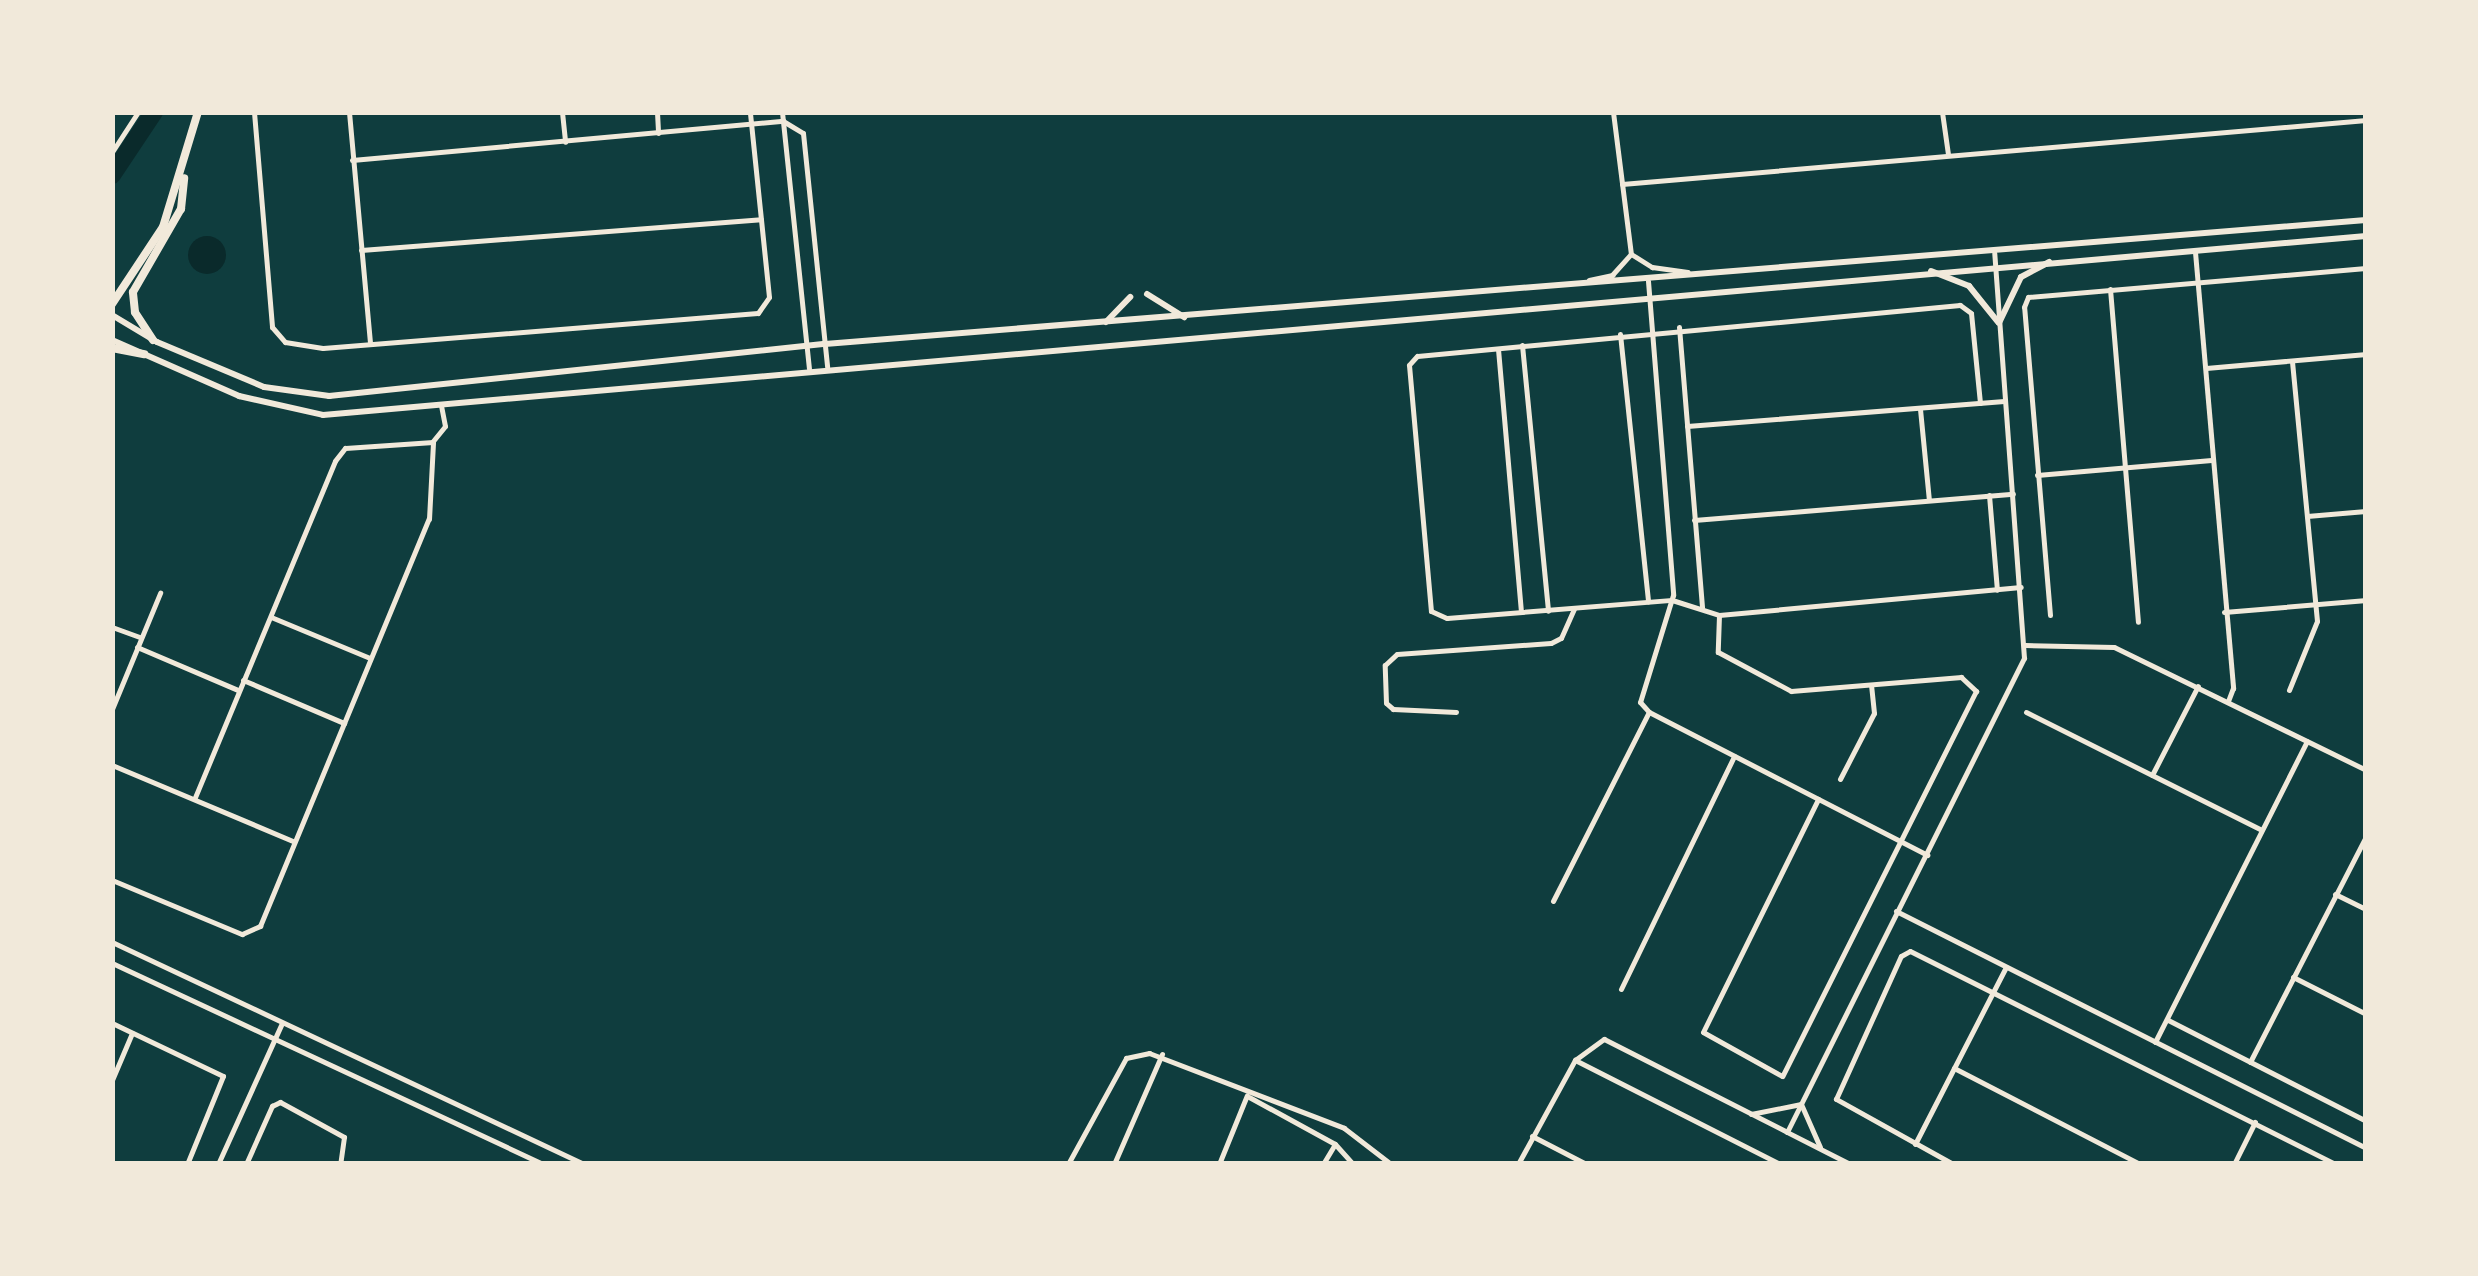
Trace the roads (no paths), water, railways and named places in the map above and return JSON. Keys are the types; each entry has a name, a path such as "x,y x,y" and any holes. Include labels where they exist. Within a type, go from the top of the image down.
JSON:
{"main road":[{"path":"112,304 162,227 198,112"},
{"path":"153,340 135,312 134,292 181,209 185,163"},
{"path":"112,315 153,340 264,387 329,396 825,344 1994,254 2366,220"},
{"path":"112,340 274,407 323,414 2060,258 2366,236"},
{"path":"1926,270 1969,286 1998,323 2021,277 2060,258"},
{"path":"1147,294 1184,317"},
{"path":"1105,323 1130,297"},
{"path":"112,348 144,354"}],"street":[{"path":"112,152 138,112"},
{"path":"254,112 272,327 285,342 370,344 758,313 769,297 750,112"},
{"path":"349,112 370,344"},
{"path":"562,112 565,142"},
{"path":"656,112 658,133"},
{"path":"782,112 809,369"},
{"path":"1558,288 1612,275 1631,254 1613,112"},
{"path":"1942,112 1948,154"},
{"path":"1622,184 2366,120"},
{"path":"352,160 783,121 804,133 827,367"},
{"path":"361,250 762,220"},
{"path":"2194,248 2224,612 2234,688 2228,701"},
{"path":"1631,254 1652,267 1710,276"},
{"path":"1786,1132 2007,697 2025,645 1994,254"},
{"path":"2050,615 2024,308 2028,297 2366,268"},
{"path":"1648,280 1672,600 1639,692 1649,712 1927,856"},
{"path":"2110,289 2138,622"},
{"path":"1980,403 1971,312 1960,305 1678,327 1417,356 1409,365 1431,611 1447,618 1672,600 1719,615 2021,588"},
{"path":"1678,327 1702,608"},
{"path":"1620,334 1648,602"},
{"path":"1522,346 1548,611"},
{"path":"1498,349 1521,612"},
{"path":"2206,368 2366,354"},
{"path":"2288,690 2317,621 2292,361"},
{"path":"1686,426 2004,402"},
{"path":"112,880 242,934 260,926 434,497 433,442 446,426 441,405"},
{"path":"1920,408 1929,500"},
{"path":"194,800 335,461 344,448 433,442"},
{"path":"2037,475 2211,460"},
{"path":"1694,520 2013,494"},
{"path":"1989,496 1997,590"},
{"path":"2306,516 2366,511"},
{"path":"112,708 160,593"},
{"path":"2224,612 2366,600"},
{"path":"1456,712 1393,710 1386,703 1385,665 1397,654 1551,644 1561,638 1574,608"},
{"path":"1719,615 1718,652 1791,691 1961,678 1976,690 1786,1075 1703,1032 1818,800"},
{"path":"271,617 370,658"},
{"path":"112,626 140,637"},
{"path":"2025,645 2096,642 2198,686 2366,770"},
{"path":"136,647 238,690"},
{"path":"243,680 344,722"},
{"path":"1840,778 1874,713 1871,684"},
{"path":"2152,775 2198,686"},
{"path":"1553,901 1649,712"},
{"path":"2026,712 2262,830"},
{"path":"2155,1042 2307,740"},
{"path":"1621,989 1734,756"},
{"path":"112,765 293,841"},
{"path":"2250,1062 2366,836"},
{"path":"2335,894 2366,909"},
{"path":"1896,912 2366,1148"},
{"path":"112,942 584,1164"},
{"path":"1953,1164 1836,1099 1901,956 1910,951 1995,989 2336,1164"},
{"path":"112,964 542,1164"},
{"path":"1915,1144 2006,967"},
{"path":"2293,976 2366,1014"},
{"path":"2167,1020 2366,1121"},
{"path":"112,1023 223,1076 187,1164"},
{"path":"218,1164 282,1023"},
{"path":"112,1080 132,1033"},
{"path":"1518,1164 1575,1060 1604,1038 1850,1164"},
{"path":"1114,1164 1162,1054"},
{"path":"1068,1164 1126,1058 1162,1054 1247,1094 1335,1144 1352,1164"},
{"path":"1575,1060 1780,1164"},
{"path":"1954,1068 2140,1164"},
{"path":"1219,1164 1247,1094"},
{"path":"1247,1094 1271,1097 1344,1128 1391,1164"},
{"path":"246,1164 272,1106 280,1102 344,1137 340,1164"},
{"path":"1751,1114 1801,1104"},
{"path":"1801,1104 1822,1149"},
{"path":"2234,1164 2255,1122"},
{"path":"1532,1136 1586,1164"},
{"path":"1324,1164 1335,1144"}],"water":[{"path":"207,236 221,241 226,255 221,269 207,274 193,269 188,255 193,241"}],"waterway":[{"path":"112,175 154,112"}]}
